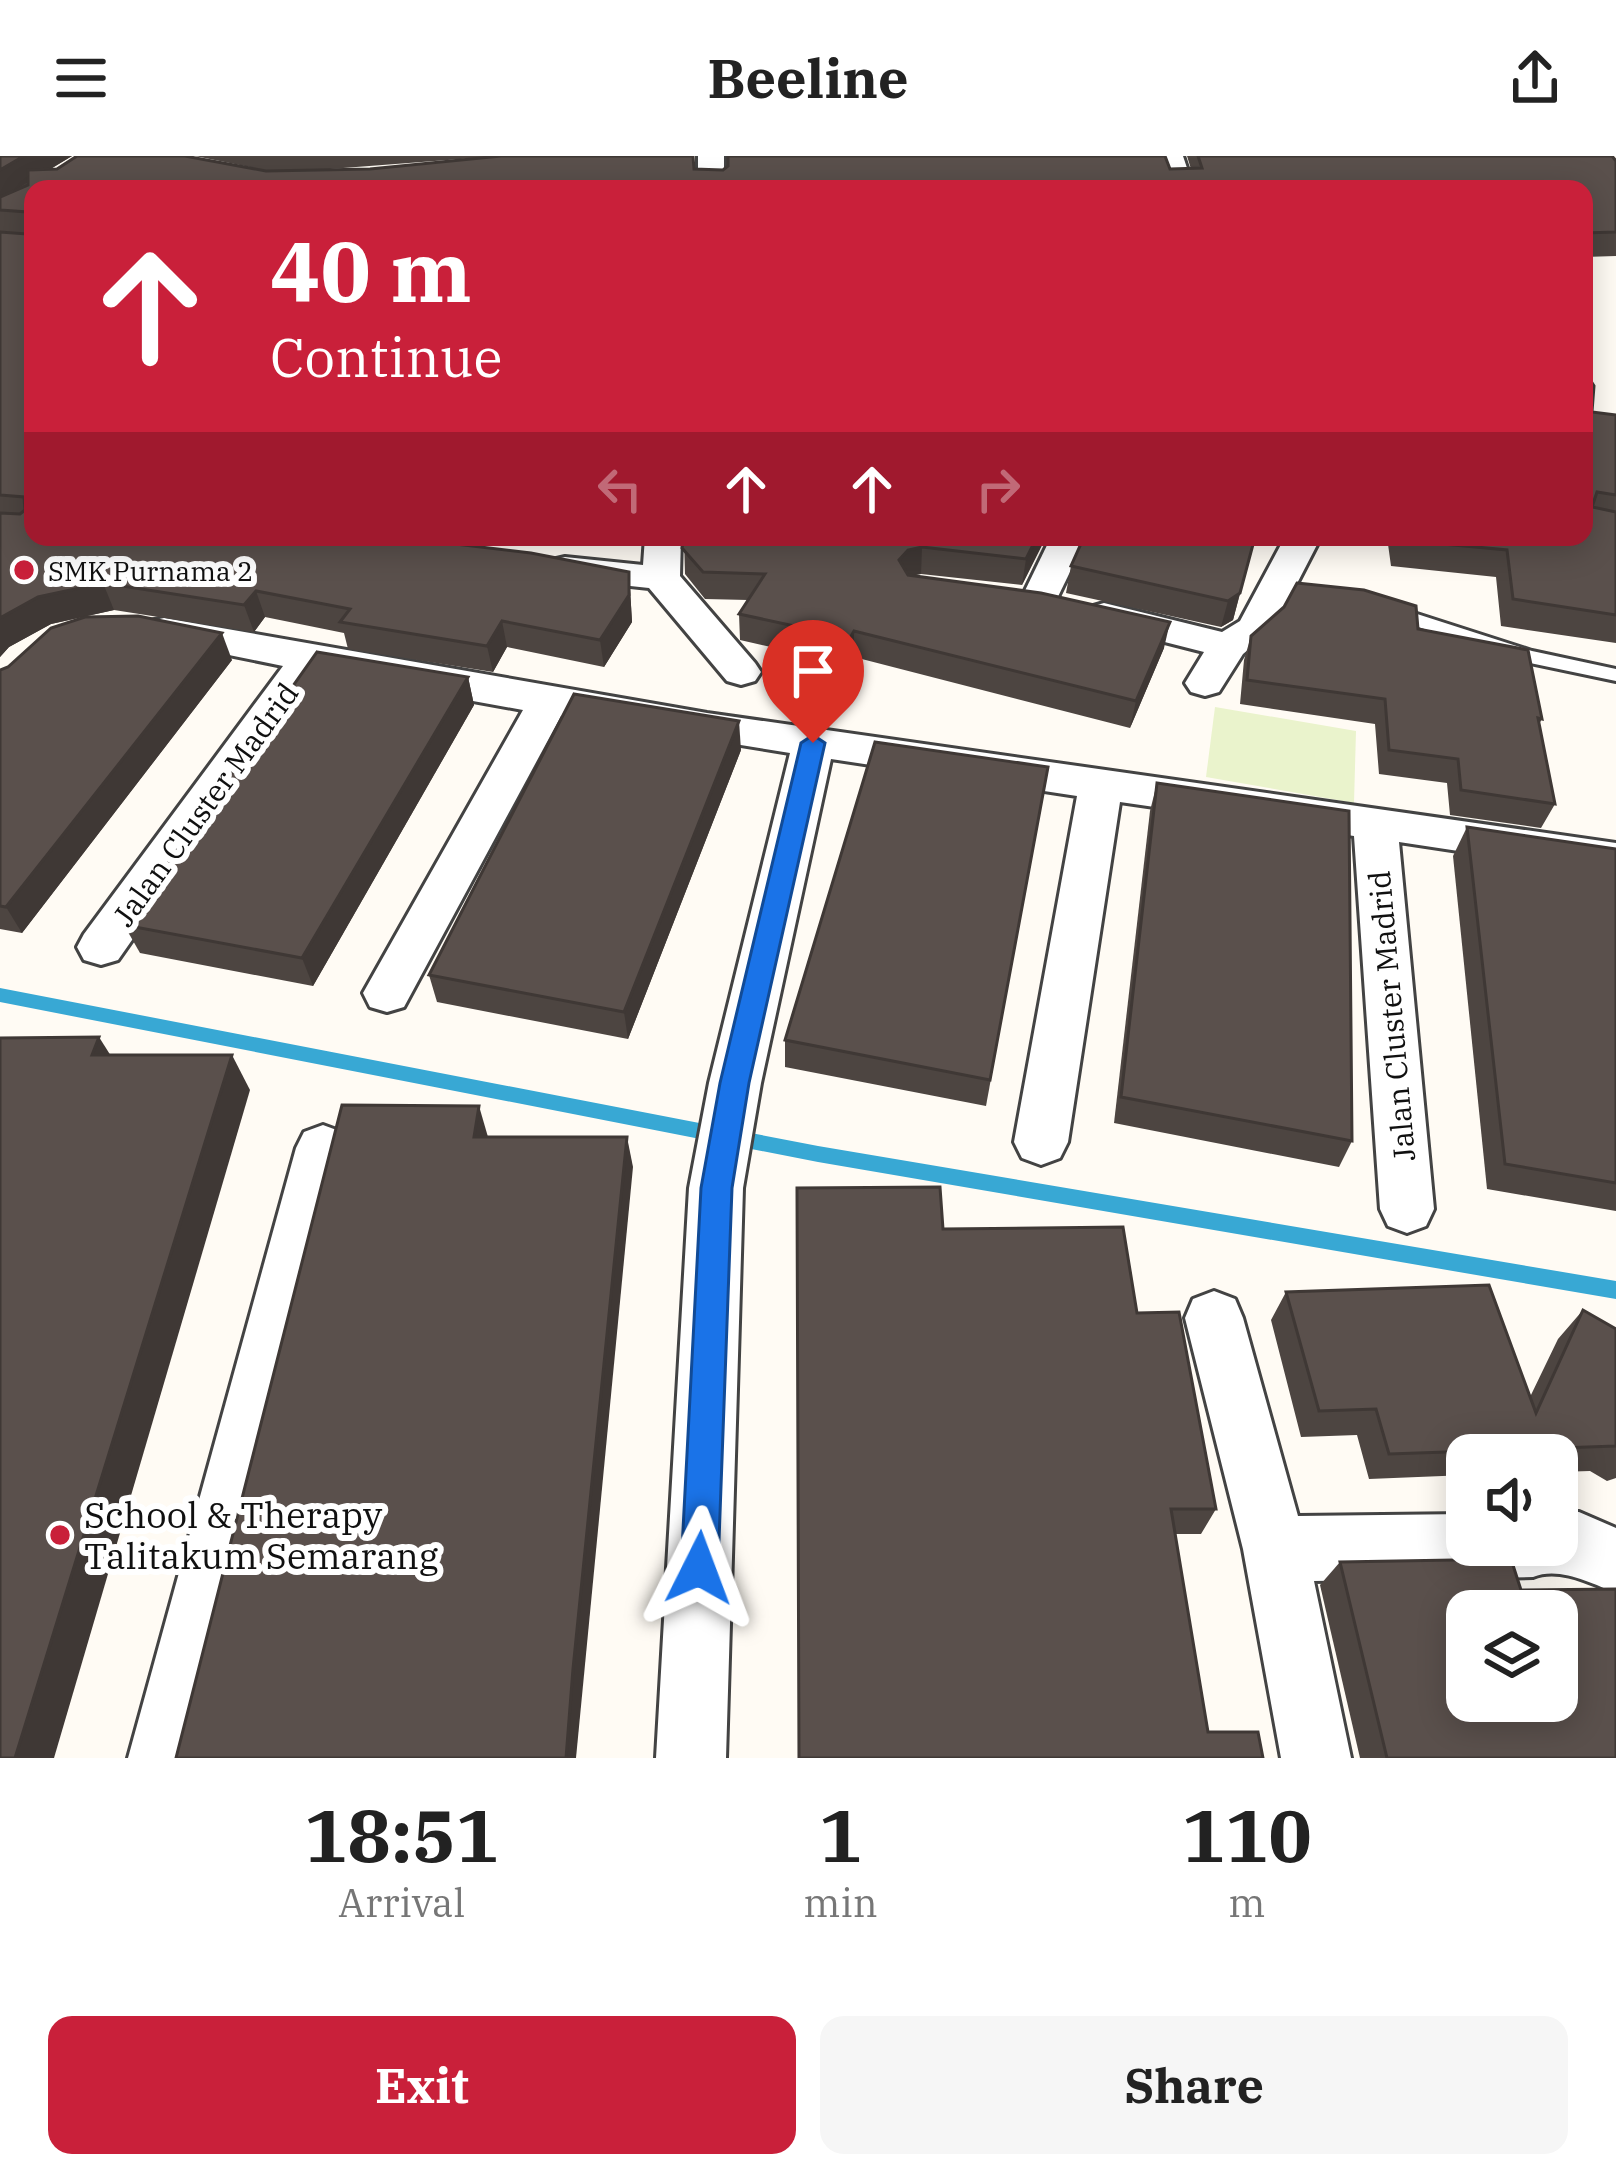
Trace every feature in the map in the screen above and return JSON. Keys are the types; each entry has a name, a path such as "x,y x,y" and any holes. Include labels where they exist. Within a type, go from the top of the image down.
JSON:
{"street":[{"path":"661,578 663,546"},
{"path":"1062,546 1021,602 1228,646"},
{"path":"1205,683 1228,646 1255,628 1290,584 1301,546"},
{"path":"522,563 661,578 740,672"},
{"path":"130,627 813,743 1616,859"},
{"name":"Jalan Cluster Madrid","path":"101,947 308,660"},
{"path":"386,993 549,700"},
{"path":"691,1758 716,1188 735,1083 813,743"},
{"path":"1041,1142 1101,783"},
{"name":"Jalan Cluster Madrid","path":"1376,822 1407,1209"},
{"path":"163,1758 323,1148"},
{"path":"1214,1318 1275,1549 1316,1758"},
{"path":"1578,1544 1616,1561"},
{"path":"1275,1549 1446,1546"}],"lane":[{"path":"1366,605 1528,657 1616,675"}],"green space":[{"path":"1215,707 1356,731 1354,803 1206,777"}],"building":[{"path":"0,156 24,156 0,170"},
{"path":"77,156 185,156 266,171 370,169 501,156 693,156 694,169 723,170 728,156 1165,156 1170,169 1202,168 1198,156 1612,156 1616,161 1616,232 1593,233 1593,180 28,180 28,170 57,169"},
{"path":"24,187 24,212 0,210 0,197"},
{"path":"0,232 24,234 24,497 0,495"},
{"path":"1593,412 1616,415 1616,495 1597,492 1593,504"},
{"path":"1593,507 1616,512 1616,615 1513,599 1507,550 1465,546 1593,546"},
{"path":"24,511 24,546 472,546 629,572 629,595 600,640 502,621 487,646 340,622 350,609 256,591 244,605 103,583 38,597 0,618 0,513"},
{"path":"1032,546 1026,559 922,547 908,550 899,560 908,575 1041,593 1170,622 1136,701 854,631 850,638 739,614 765,574 703,572 682,548"},
{"path":"1080,546 1253,546 1240,593 1228,601 1071,566"},
{"path":"1297,583 1364,590 1416,606 1418,629 1528,650 1555,804 1461,790 1458,759 1389,750 1385,699 1247,680 1251,636 1284,607"},
{"path":"138,616 222,633 6,907 0,906 0,670 51,628 85,617"},
{"path":"317,652 468,677 302,958 124,925"},
{"path":"574,694 739,721 624,1012 429,975"},
{"path":"875,742 1048,767 990,1080 785,1040"},
{"path":"1157,783 1349,811 1352,1141 1121,1097"},
{"path":"1467,827 1616,849 1616,1183 1505,1164"},
{"path":"99,1037 92,1055 232,1055 15,1758 0,1758 0,1038"},
{"path":"342,1105 479,1106 474,1137 627,1137 566,1758 176,1758"},
{"path":"940,1187 943,1229 1123,1227 1137,1313 1179,1312 1216,1509 1171,1509 1208,1732 1258,1732 1263,1758 799,1758 797,1188"},
{"path":"1489,1285 1536,1413 1583,1310 1616,1329 1616,1446 1578,1447 1578,1434 1446,1434 1446,1452 1389,1454 1376,1409 1319,1411 1286,1292"},
{"path":"1446,1560 1446,1566 1513,1566 1521,1590 1616,1589 1616,1758 1387,1758 1340,1562"}],"waterway":[{"path":"0,995 818,1154 1616,1290"}],"place":[{"name":"SMK Purnama 2","path":"24,570"},
{"name":"School & Therapy Talitakum Semarang","path":"60,1535"}],"route":[{"path":"699,1568 716,1188 735,1083 813,743"}]}
